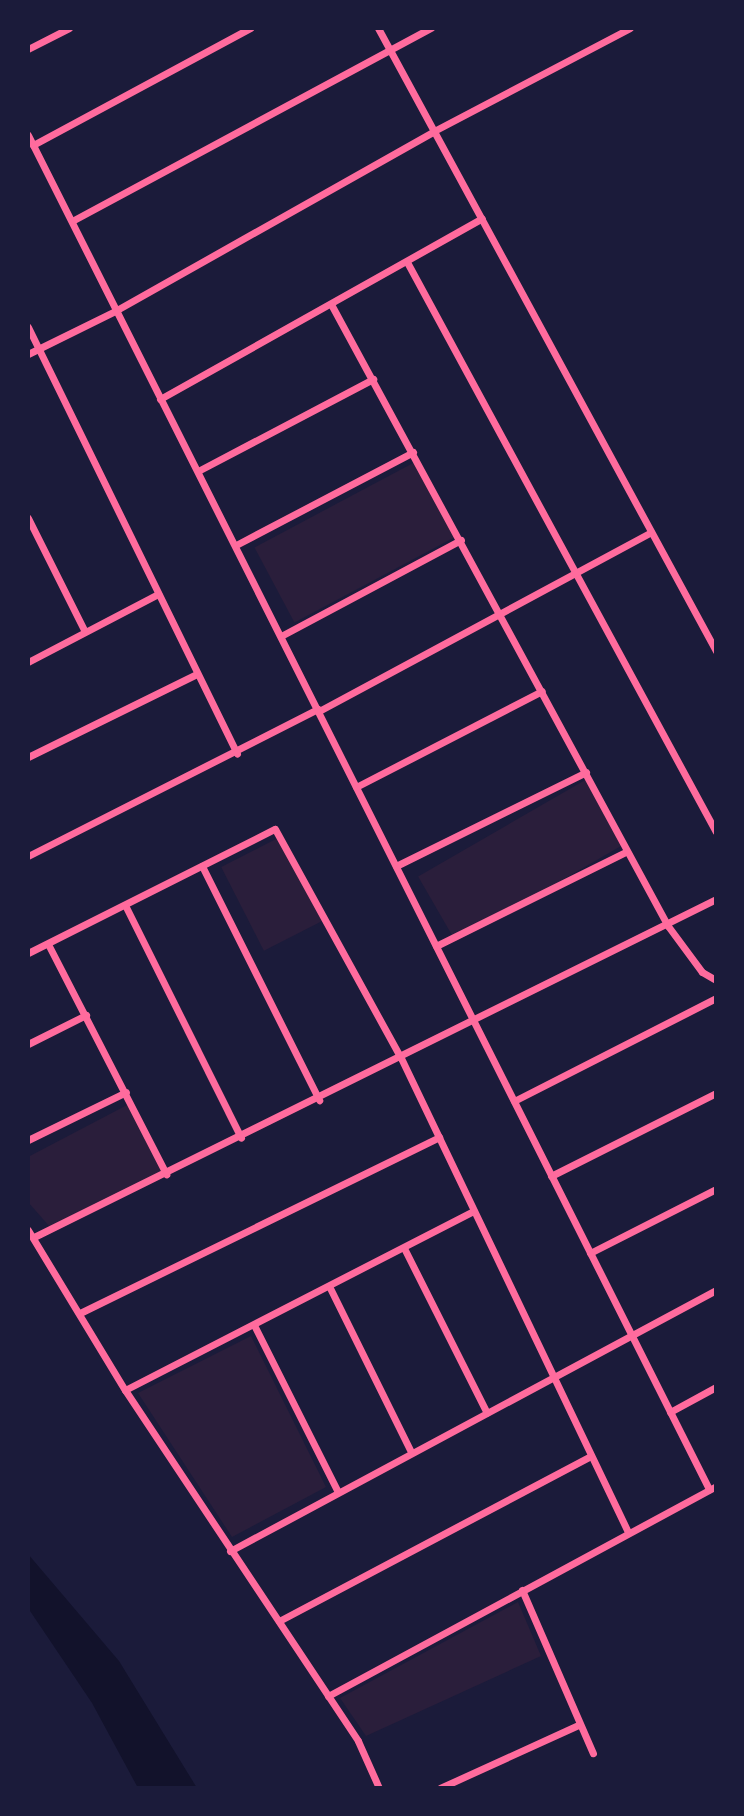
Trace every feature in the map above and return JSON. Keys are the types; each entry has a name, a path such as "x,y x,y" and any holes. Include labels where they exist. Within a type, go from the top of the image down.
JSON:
{"street":[{"path":"28,49 69,28"},
{"path":"33,145 250,28"},
{"path":"379,28 716,651"},
{"path":"72,221 431,28"},
{"path":"28,354 115,311 434,131 630,28"},
{"path":"28,135 319,710 551,1177 670,1412 713,1488 328,1696"},
{"path":"160,399 332,306 482,218"},
{"path":"407,262 716,832"},
{"path":"332,306 668,926 702,972 716,980"},
{"path":"28,327 237,753"},
{"path":"198,471 373,379"},
{"path":"236,545 413,452"},
{"path":"28,519 85,632"},
{"path":"28,856 237,753 651,532"},
{"path":"281,636 461,540"},
{"path":"28,662 158,594"},
{"path":"28,757 197,674"},
{"path":"356,787 542,691"},
{"path":"396,866 586,772"},
{"path":"28,953 275,829 401,1058 551,1378 628,1532"},
{"path":"436,946 627,851"},
{"path":"202,866 319,1100"},
{"path":"34,1237 319,1100 668,926 716,899"},
{"path":"125,905 241,1138"},
{"path":"48,944 166,1174"},
{"path":"514,1101 716,998"},
{"path":"28,1044 86,1015"},
{"path":"28,1140 126,1092"},
{"path":"551,1177 716,1093"},
{"path":"80,1313 439,1137"},
{"path":"590,1253 716,1189"},
{"path":"125,1390 405,1250 474,1211"},
{"path":"28,1230 125,1390 358,1741 379,1788"},
{"path":"405,1250 487,1413"},
{"path":"330,1288 411,1452"},
{"path":"230,1551 716,1290"},
{"path":"254,1325 338,1492"},
{"path":"670,1412 716,1387"},
{"path":"279,1622 590,1456"},
{"path":"522,1590 578,1725 593,1753"},
{"path":"440,1788 578,1725"}],"shaded area":[{"path":"417,461 457,536 294,622 255,547"},
{"path":"587,779 624,844 456,941 418,876"},
{"path":"280,837 323,921 264,951 221,867"},
{"path":"129,1104 161,1171 50,1227 28,1202 28,1157"},
{"path":"251,1336 326,1487 232,1537 138,1393"},
{"path":"28,1554 119,1661 197,1788 138,1788 92,1703 28,1608"},
{"path":"518,1602 541,1656 366,1736 340,1698"}]}
